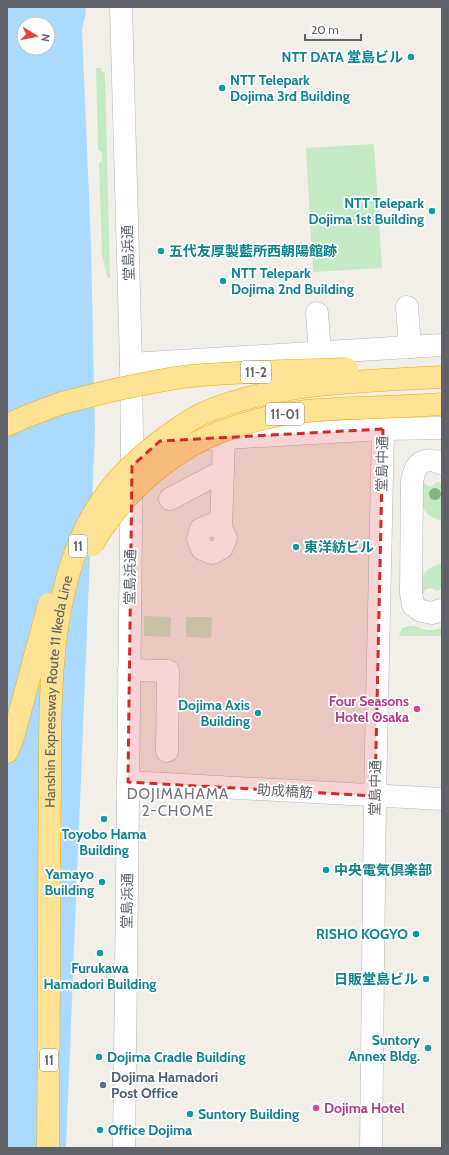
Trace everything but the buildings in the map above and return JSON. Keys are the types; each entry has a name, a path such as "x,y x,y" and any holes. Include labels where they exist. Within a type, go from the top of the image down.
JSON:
{"highway":[{"name":"Hanshin Expressway Route 11 Ikeda Line","path":"10,743 65,550 94,493 111,471 131,450 153,431 200,403 226,392 255,384 284,379 347,372 442,366"},
{"name":"11-2","path":"7,425 62,403 150,382 190,376 280,371 404,368"},
{"name":"Hanshin Expressway Route 11 Ikeda Line","path":"48,1148 51,691 59,615 65,583 74,554 86,528 101,502 118,480 138,459 181,425 204,413 230,403 287,389 350,382 442,377"},
{"name":"11-01","path":"10,743 73,581 86,553 102,526 123,501 144,480 167,462 193,445 222,432 252,422 285,414 321,410 442,404"}],"street":[{"name":"堂島浜通","path":"121,7 132,443 124,1148"},
{"path":"407,307 410,347"},
{"path":"317,313 320,352"},
{"path":"131,364 442,345"},
{"path":"132,443 383,429 442,428"},
{"name":"堂島中通","path":"371,1148 375,796 383,429"},
{"path":"221,528 224,438"},
{"path":"441,610 432,613 421,611 413,604 411,593 411,511 412,480 417,467 425,461 434,460 442,464"},
{"path":"170,499 223,471"},
{"path":"381,511 411,511"},
{"path":"380,560 411,560"},
{"path":"129,670 168,671 166,750"},
{"name":"助成橋筋","path":"128,782 442,799"}],"highlighted area":[{"path":"383,429 375,796 128,782 132,466 160,441"}],"green space":[{"path":"96,68 101,68 102,72 105,72 110,278 108,278 102,255 99,163 102,161 102,152 98,150"},
{"path":"374,144 382,268 313,272 306,148"},
{"path":"422,482 429,486 434,485 437,482 442,483 442,521 429,515 423,507"},
{"path":"442,564 442,589 436,591 432,588 428,589 421,595 423,575 429,569"},
{"path":"144,616 171,617 170,637 144,636"},
{"path":"186,617 212,617 211,638 186,637"},
{"path":"415,626 426,630 442,628 442,636 399,636 402,628"}],"water":[{"path":"7,7 85,7 86,13 82,29 91,245 95,431 66,1148 7,1148"}],"place":[{"name":"NTT DATA 堂島ビル","path":"411,57"},
{"name":"NTT Telepark Dojima 3rd Building","path":"222,88"},
{"name":"NTT Telepark Dojima 1st Building","path":"432,211"},
{"name":"五代友厚製藍所西朝陽館跡","path":"161,251"},
{"name":"NTT Telepark Dojima 2nd Building","path":"223,281"},
{"name":"東洋紡ビル","path":"296,547"},
{"name":"Four Seasons Hotel Osaka","path":"417,709"},
{"name":"Dojima Axis Building","path":"258,713"},
{"name":"Toyobo Hama Building","path":"104,819"},
{"name":"中央電気倶楽部","path":"326,870"},
{"name":"Yamayo Building","path":"102,882"},
{"name":"RISHO KOGYO","path":"416,934"},
{"name":"Furukawa Hamadori Building","path":"100,953"},
{"name":"日販堂島ビル","path":"426,979"},
{"name":"Suntory Annex Bldg.","path":"428,1048"},
{"name":"Dojima Cradle Building","path":"99,1057"},
{"name":"Dojima Hamadori Post Office","path":"103,1085"},
{"name":"Dojima Hotel","path":"316,1108"},
{"name":"Suntory Building","path":"190,1114"},
{"name":"Office Dojima","path":"100,1130"}],"district":[{"name":"DOJIMAHAMA 2-CHOME","path":"178,802"}]}
